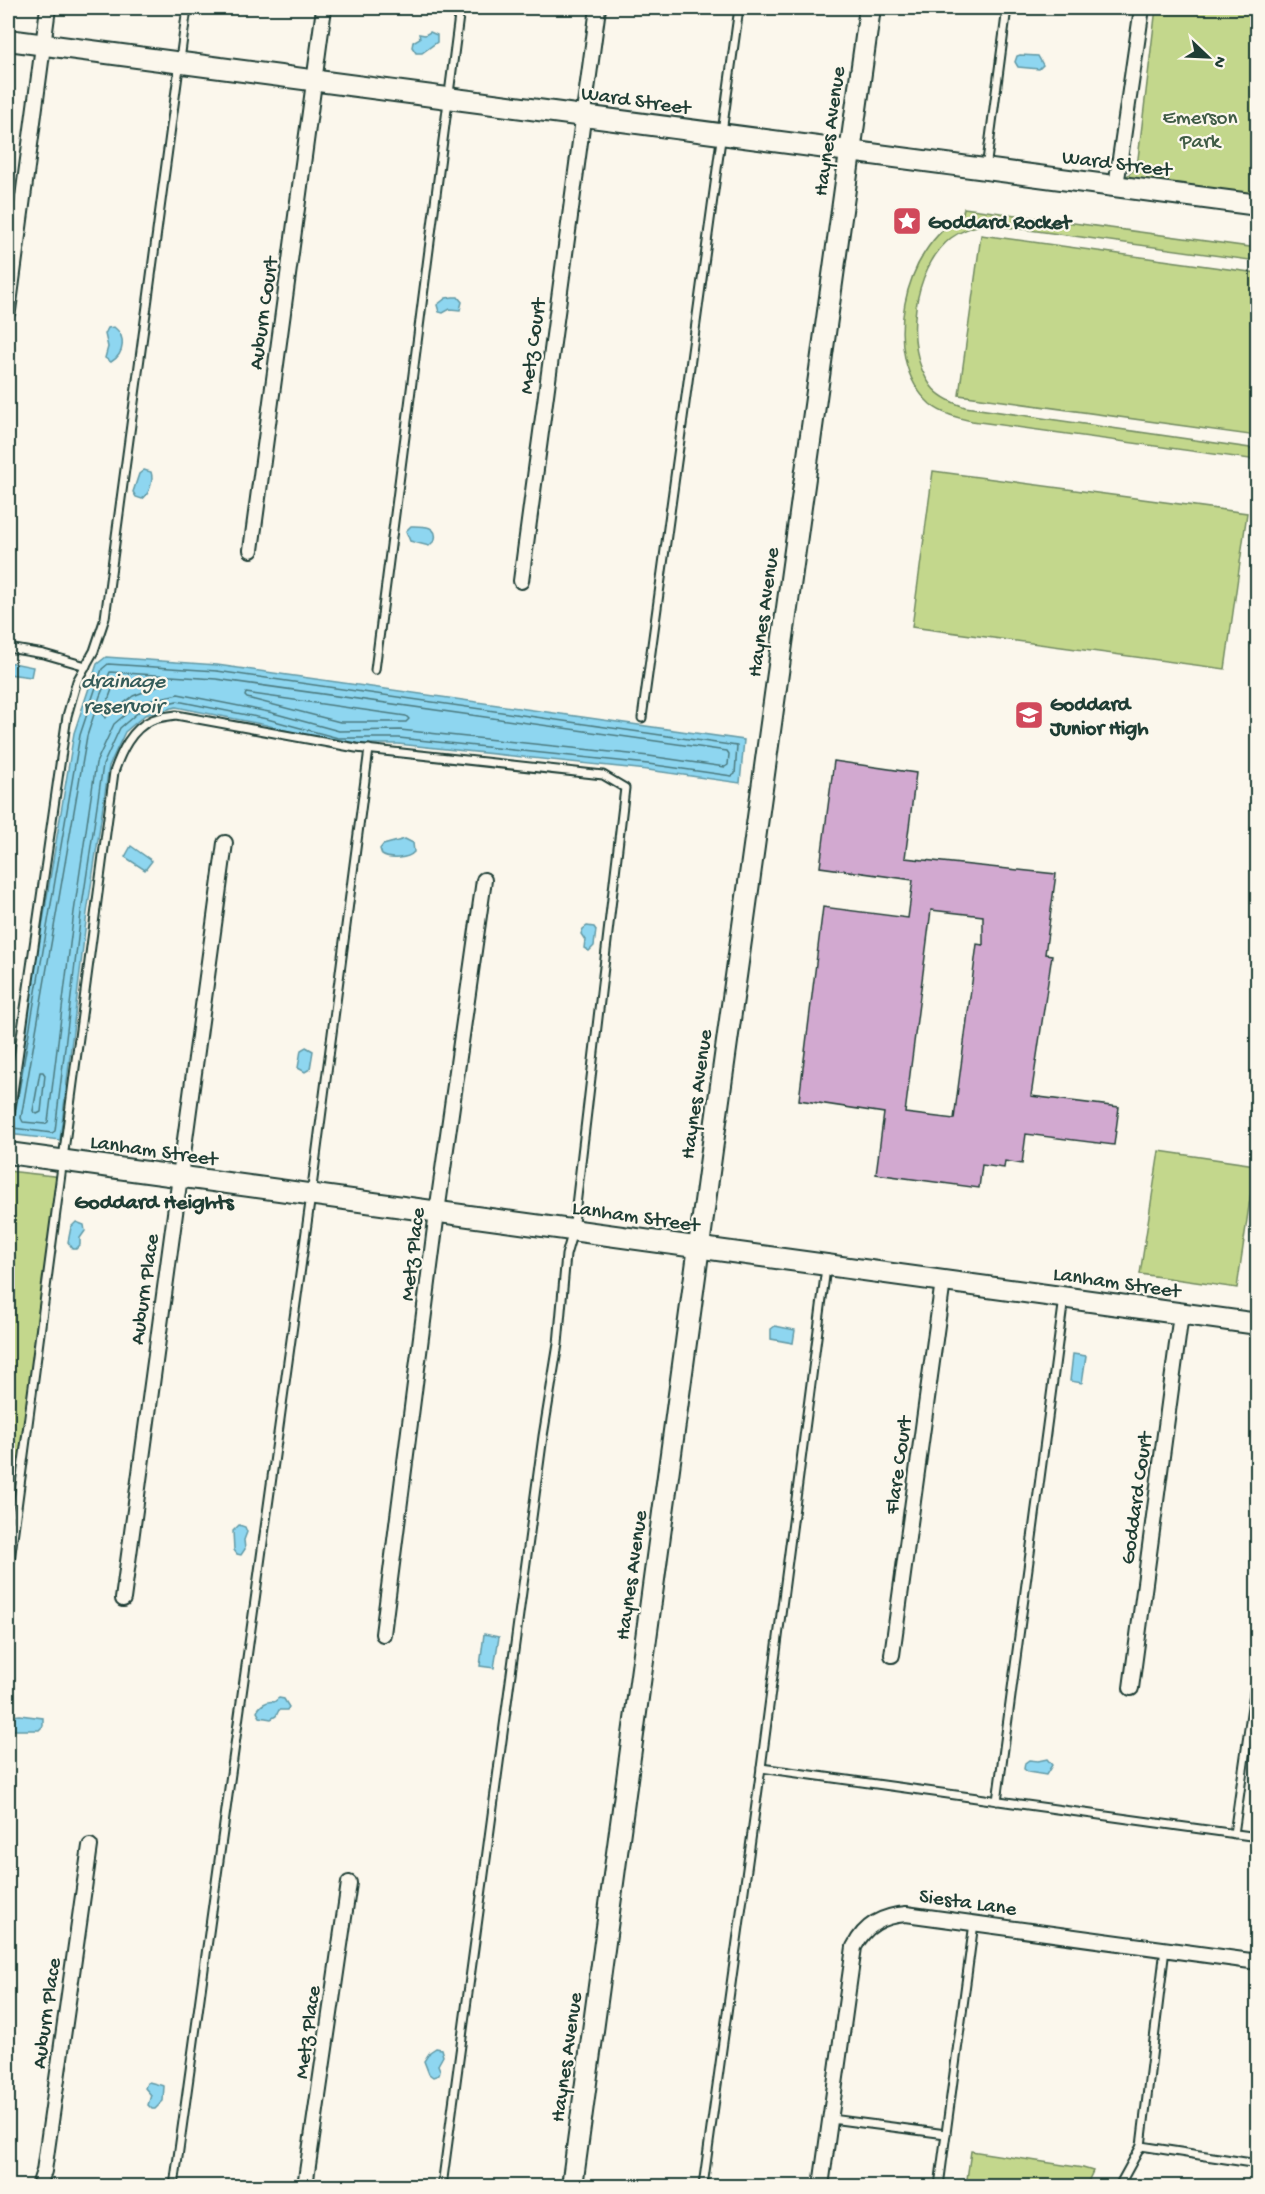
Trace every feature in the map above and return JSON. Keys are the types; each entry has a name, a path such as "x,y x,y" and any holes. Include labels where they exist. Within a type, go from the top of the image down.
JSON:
{"street":[{"path":"8,310 48,8"},
{"name":"Auburn Court","path":"251,550 324,8"},
{"name":"Metz Court","path":"521,582 598,8"},
{"name":"Haynes Avenue","path":"572,2187 870,8"},
{"path":"1116,186 1142,8"},
{"name":"Ward Street","path":"8,40 1257,204"},
{"name":"Auburn Place","path":"123,1599 225,843"},
{"name":"Metz Place","path":"383,1634 437,1212 484,880"},
{"name":"Lanham Street","path":"8,1153 1257,1324"},
{"name":"Flare Court","path":"892,1656 943,1281"},
{"name":"Goddard Court","path":"1131,1688 1181,1314"},
{"name":"Auburn Place","path":"39,2187 44,2171 90,1846"},
{"name":"Metz Place","path":"304,2187 349,1883"},
{"name":"Siesta Lane","path":"821,2187 854,1947 867,1928 877,1921 906,1914 1257,1962"}],"lane":[{"path":"8,1127 67,716 77,681 94,651 105,618 187,8"},
{"path":"375,670 460,8"},
{"path":"642,718 739,8"},
{"path":"986,169 1007,8"},
{"path":"8,648 44,654 86,666"},
{"path":"8,1576 114,772 121,752 133,734 152,720 176,715 369,749 603,775 625,788 573,1231 566,1255 558,1344 543,1436 442,2187"},
{"path":"174,2187 311,1195 369,749"},
{"path":"703,2187 827,1265"},
{"path":"997,1801 1064,1297"},
{"path":"1234,1834 1257,1664"},
{"path":"761,1768 1257,1837"},
{"path":"939,2187 974,1923"},
{"path":"1119,2187 1141,2146 1165,1949"},
{"path":"831,2119 946,2134"},
{"path":"1141,2146 1257,2163"}],"green space":[{"name":"Emerson Park","path":"1156,8 1257,8 1257,204 1116,186 1137,167"},
{"path":"964,208 1257,248 1257,261 980,225 955,235 938,251 920,288 915,330 922,370 931,386 942,396 965,407 1257,449 1257,460 972,421 945,413 930,404 914,384 905,359 902,332 905,304 912,277 925,252 942,231 962,217"},
{"path":"981,235 1257,273 1257,436 959,395"},
{"path":"933,471 1247,513 1225,669 912,627"},
{"path":"1159,1151 1255,1165 1237,1288 1140,1274"},
{"path":"8,1171 62,1177 8,1576"},
{"path":"971,2151 1093,2171 1086,2186 966,2186"}],"water":[{"path":"430,32 437,35 437,42 422,53 416,53 412,47 413,42 420,38 419,34 425,35"},
{"path":"1017,56 1038,56 1043,65 1039,69 1018,67 1015,62"},
{"path":"458,297 462,302 460,310 450,309 443,313 439,312 437,305 446,298"},
{"path":"114,327 121,335 122,345 116,359 111,362 105,358 108,347 105,334 108,328"},
{"path":"144,470 151,472 152,479 149,491 142,499 136,497 133,492 139,474"},
{"path":"411,526 425,526 432,529 435,540 429,546 410,541 406,531"},
{"name":"drainage reservoir","path":"106,657 217,665 744,740 740,783 648,770 398,744 338,744 266,725 176,707 145,715 125,732 109,766 87,913 60,1140 8,1134 74,733 97,664"},
{"path":"8,662 33,667 31,677 8,674"},
{"path":"405,839 413,843 414,852 399,858 382,855 380,849 383,845"},
{"path":"131,846 152,861 145,870 125,857"},
{"path":"587,926 594,927 596,930 594,946 589,951 584,948 585,940 581,934"},
{"path":"306,1047 313,1051 310,1069 305,1072 298,1068 301,1050"},
{"path":"76,1222 84,1225 85,1231 80,1238 80,1245 73,1249 68,1242 71,1227"},
{"path":"775,1326 795,1330 793,1343 771,1339 771,1329"},
{"path":"1073,1354 1086,1356 1082,1383 1070,1381"},
{"path":"239,1525 245,1527 247,1532 244,1540 245,1549 241,1555 234,1550 233,1531"},
{"path":"484,1634 499,1637 494,1668 480,1666"},
{"path":"279,1698 284,1699 289,1707 287,1710 279,1710 271,1719 260,1717 257,1712 261,1706"},
{"path":"11,1716 43,1718 43,1726 39,1730 11,1730 14,1721"},
{"path":"1047,1759 1052,1765 1046,1775 1028,1772 1024,1769 1025,1763 1029,1760"},
{"path":"436,2048 441,2049 443,2056 438,2065 439,2075 433,2077 429,2074 424,2061"},
{"path":"149,2082 164,2086 163,2101 155,2109 148,2105 151,2095 145,2088"}],"building":[{"path":"834,761 916,773 905,858 1056,874 1045,954 1052,955 1031,1096 1119,1107 1114,1145 1026,1134 1022,1164 1005,1161 1004,1168 982,1165 979,1188 876,1174 884,1113 799,1100 823,907 908,918 913,880 820,867","holes":["931,910 983,916 983,945 977,944 954,1119 905,1113"]}],"place":[{"name":"Goddard Rocket","path":"907,221"},
{"name":"Goddard Junior High","path":"1029,715"}],"district":[{"name":"Goddard Heights","path":"154,1200"}]}
